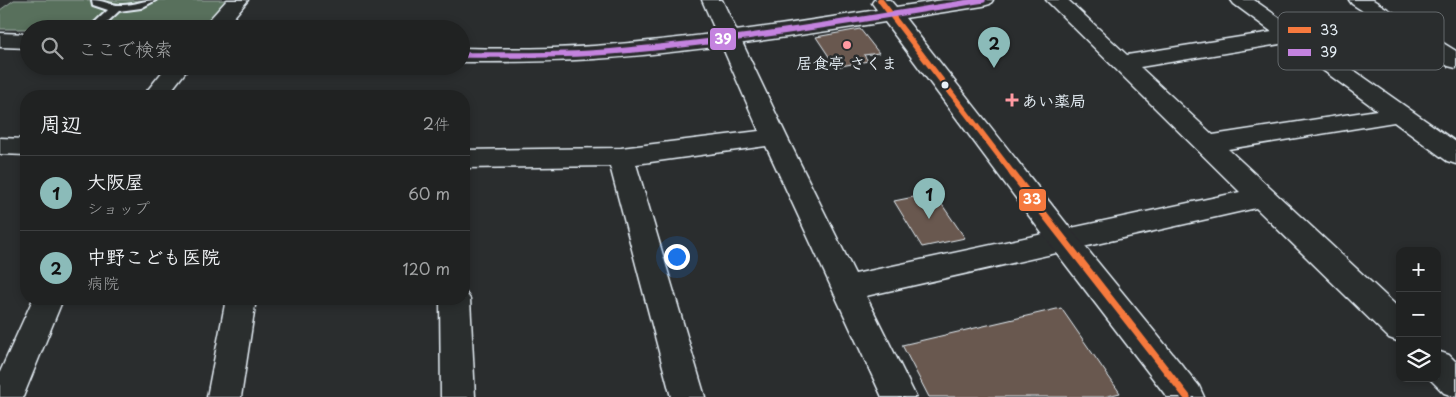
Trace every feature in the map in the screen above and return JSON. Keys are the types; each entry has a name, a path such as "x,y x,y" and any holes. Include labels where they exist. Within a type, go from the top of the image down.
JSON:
{"street":[{"path":"220,20 238,0"},
{"path":"712,0 774,137 899,397"},
{"path":"470,55 580,54 664,47 730,38 885,7 983,0"},
{"path":"1056,0 1396,325"},
{"path":"1241,0 1278,27"},
{"path":"1359,0 1378,12"},
{"path":"885,7 1063,240 1187,397"},
{"path":"1122,63 1278,38"},
{"path":"0,40 20,41"},
{"path":"1444,53 1456,60"},
{"path":"1337,70 1456,155"},
{"path":"160,90 172,75"},
{"path":"1206,144 1398,114"},
{"path":"470,159 621,157 774,137"},
{"path":"0,146 20,147"},
{"path":"621,157 688,397"},
{"path":"847,288 1261,196"},
{"path":"6,397 45,305"},
{"path":"224,397 241,305"},
{"path":"455,305 458,397"},
{"path":"1441,369 1456,383"}],"lane":[{"path":"97,0 97,2 114,9 135,6 151,0"},
{"path":"102,20 114,9"}],"green space":[{"path":"14,0 227,0 208,20 20,20 20,29 0,29 0,10"}],"building":[{"name":"居食亭 さくま","path":"860,29 879,53 864,55 868,61 836,67 816,37"},
{"path":"934,193 965,238 922,247 894,201"},
{"path":"1061,308 1120,393 1104,397 929,397 902,345"}],"transit line":[{"name":"33","path":"880,0 1063,240 1187,397"},
{"name":"39","path":"470,55 592,53 658,47 723,40 983,0"}],"place":[{"name":"居食亭 さくま","path":"847,45"},
{"name":"中野こども医院","path":"994,68"},
{"name":"あい薬局","path":"1012,100"},
{"name":"大阪屋","path":"929,219"}]}
